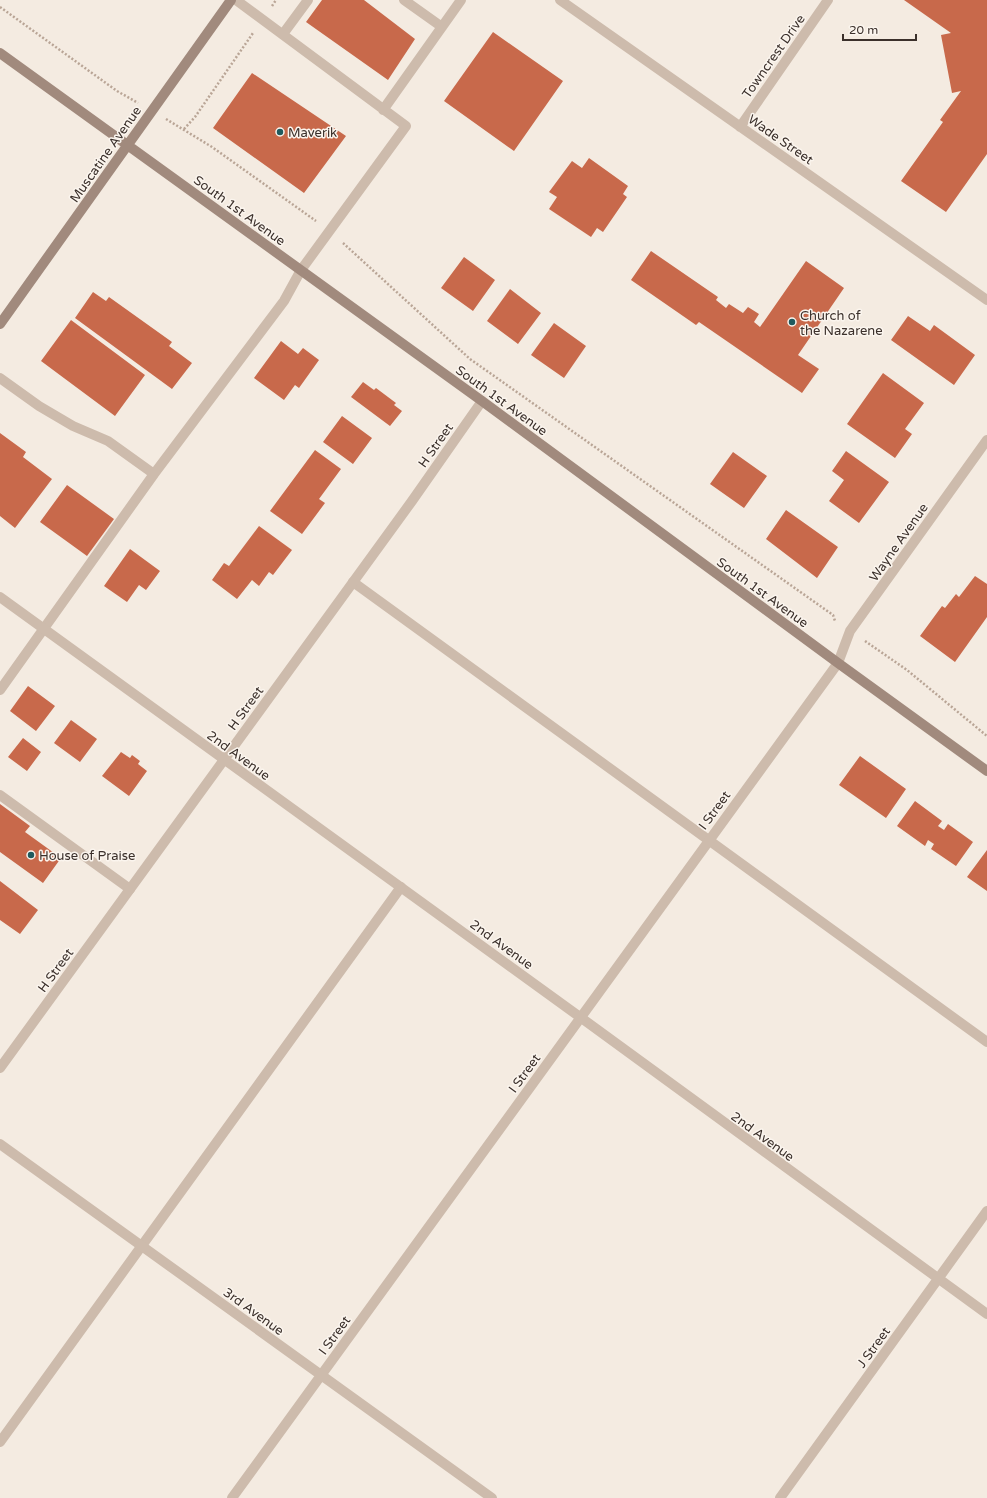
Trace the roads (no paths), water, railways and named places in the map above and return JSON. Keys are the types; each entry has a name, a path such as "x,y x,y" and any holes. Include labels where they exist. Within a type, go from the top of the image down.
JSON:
{"main road":[{"name":"Muscatine Avenue","path":"0,324 231,0"},
{"name":"South 1st Avenue","path":"0,53 482,401 987,771"}],"street":[{"path":"0,690 154,474 284,301 300,270 406,126 236,0"},
{"path":"283,34 308,0"},
{"path":"404,0 442,27"},
{"path":"383,110 461,0"},
{"name":"Towncrest Drive","path":"740,127 828,0"},
{"name":"Wade Street","path":"566,2 740,127 987,300"},
{"path":"0,378 39,406 73,426 108,441 154,474"},
{"name":"H Street","path":"0,1068 353,582 482,401"},
{"name":"Wayne Avenue","path":"838,663 850,631 987,440"},
{"path":"353,582 987,1042"},
{"name":"2nd Avenue","path":"0,597 580,1017 938,1280 987,1314"},
{"name":"I Street","path":"232,1498 838,663"},
{"path":"0,795 130,889"},
{"path":"0,1442 401,887"},
{"name":"3rd Avenue","path":"0,1144 492,1498"},
{"name":"J Street","path":"780,1498 987,1211"}],"place":[{"name":"Maverik","path":"280,132"},
{"name":"Church of the Nazarene","path":"792,322"},
{"name":"House of Praise","path":"31,855"}]}
